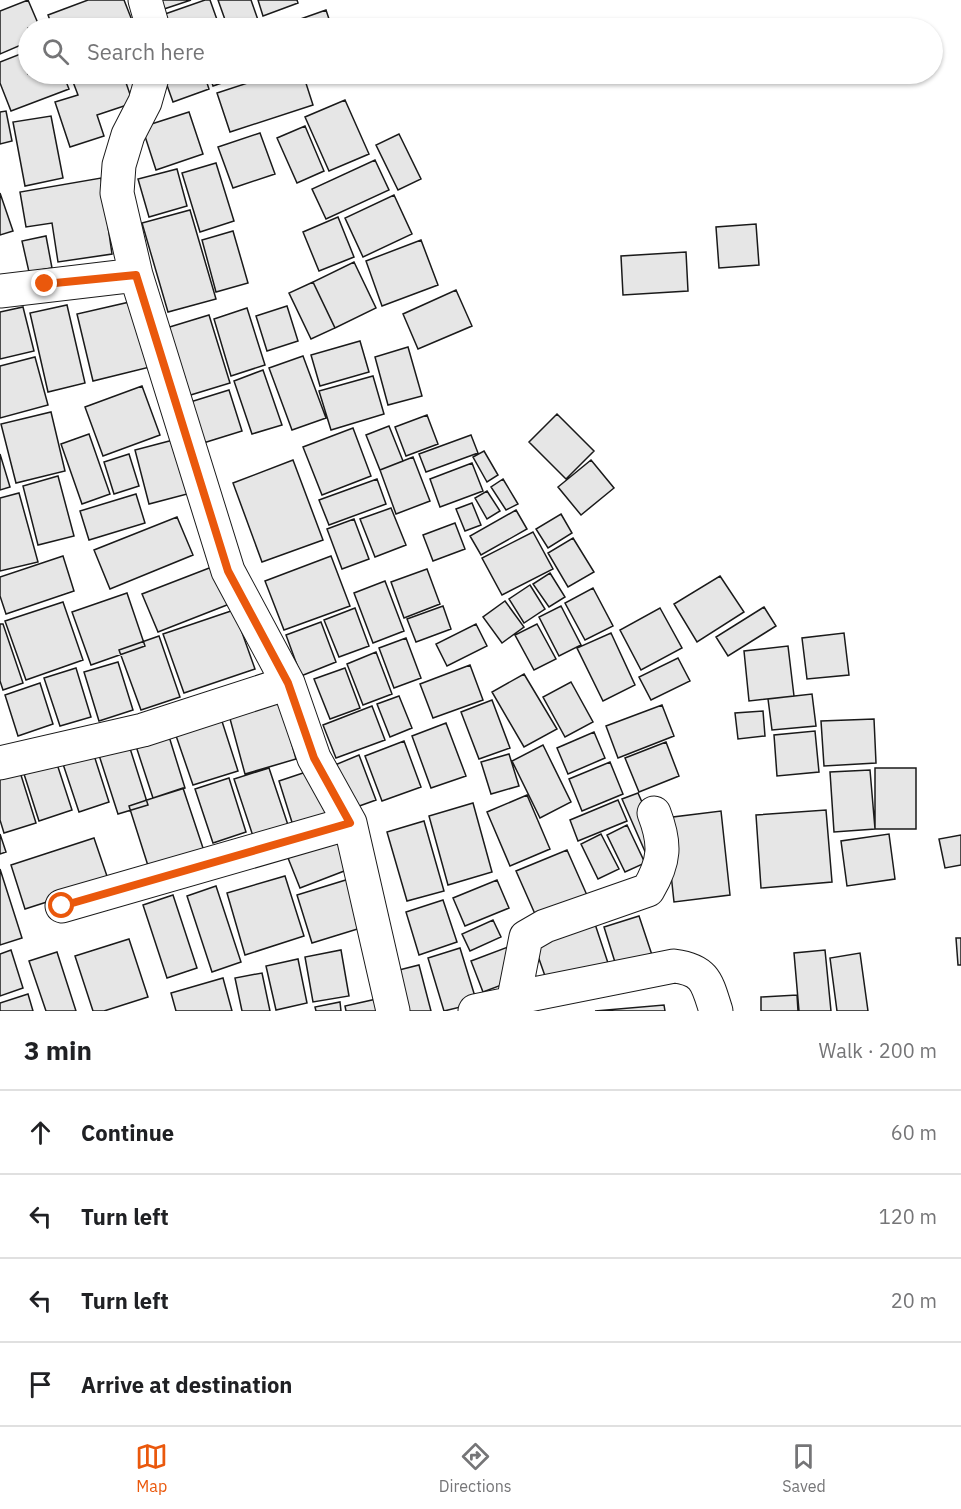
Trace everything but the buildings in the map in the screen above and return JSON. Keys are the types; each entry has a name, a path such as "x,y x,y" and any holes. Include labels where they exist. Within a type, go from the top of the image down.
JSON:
{"street":[{"path":"145,0 150,18"},
{"path":"150,84 145,102 128,135 119,165 117,194 136,275 228,571 288,683 314,758 350,823 393,1011"},
{"path":"0,291 136,275"},
{"path":"0,763 143,730 288,683"},
{"path":"514,999 526,937 545,926 648,890 661,867 661,832 654,813"},
{"path":"62,906 350,823"},
{"path":"475,1011 509,1004 514,999 674,966 692,969 706,980 716,1011"}],"route":[{"path":"45,284 136,275 228,571 288,683 314,758 350,823 62,906"}]}
